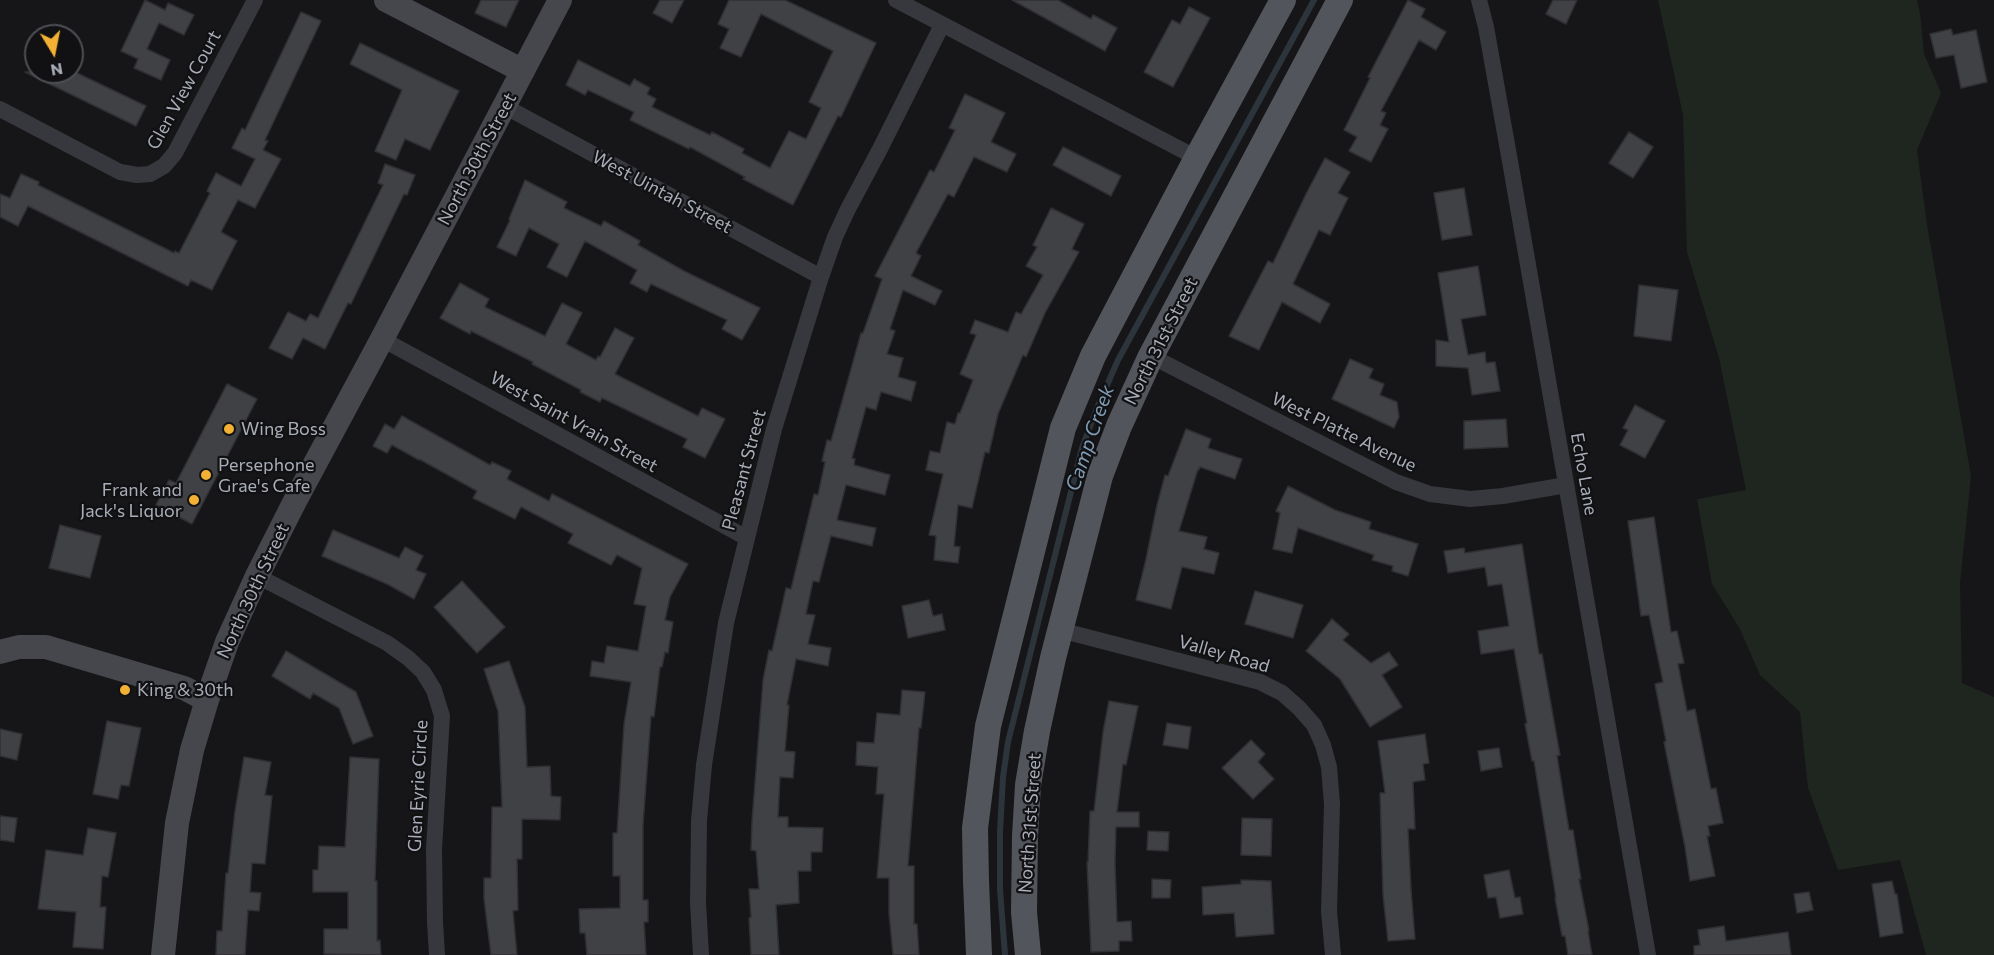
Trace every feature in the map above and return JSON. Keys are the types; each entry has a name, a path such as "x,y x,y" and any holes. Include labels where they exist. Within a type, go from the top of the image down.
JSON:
{"main road":[{"path":"386,0 523,71"},
{"name":"North 30th Street","path":"163,955 177,823 192,750 227,642 295,501 560,0"},
{"path":"979,955 975,828 988,726 1063,428 1093,357 1283,0"},
{"name":"North 31st Street","path":"1028,955 1024,912 1028,785 1037,731 1060,630 1100,476 1119,426 1151,356 1340,0"},
{"path":"0,652 19,647 46,647 184,687 207,700"}],"street":[{"name":"Glen View Court","path":"0,109 120,172 136,175 150,174 164,166 175,153 255,0"},
{"path":"896,0 1197,158"},
{"name":"Echo Lane","path":"1479,0 1486,27 1648,955"},
{"name":"Pleasant Street","path":"701,955 698,903 699,832 704,765 726,622 774,429 821,277 848,209 942,25"},
{"name":"West Uintah Street","path":"504,106 821,277"},
{"name":"West Saint Vrain Street","path":"382,339 747,538"},
{"name":"West Platte Avenue","path":"1151,356 1396,482 1430,494 1470,499 1566,485"},
{"name":"Glen Eyrie Circle","path":"257,576 387,643 423,672 434,690 442,716 434,849 437,955"},
{"name":"Valley Road","path":"1060,630 1260,682 1282,693 1314,725 1329,767 1332,804 1329,911 1333,955"}],"shaded area":[{"path":"1658,0 1917,0 1924,54 1941,93 1917,150 1927,225 1971,476 1960,583 1962,683 1994,697 1994,955 1926,955 1900,860 1838,870 1808,788 1800,712 1760,675 1740,629 1712,584 1697,499 1746,490 1719,358 1687,252 1683,115"}],"building":[{"path":"145,0 165,10 168,3 194,15 184,35 159,23 147,49 170,60 161,80 134,68 138,59 121,51"},
{"path":"481,0 519,0 506,27 475,13"},
{"path":"660,0 684,0 672,23 653,13"},
{"path":"729,0 785,0 876,43 841,117 838,116 793,205 743,179 745,177 690,147 689,149 630,120 634,112 588,90 585,95 566,85 578,60 630,86 634,79 650,88 647,94 656,99 652,107 710,135 712,132 744,149 742,153 770,168 789,131 806,139 821,108 809,102 833,51 761,14 741,57 720,48 729,29 718,24"},
{"path":"1012,0 1058,0 1091,19 1093,15 1117,28 1105,51"},
{"path":"1408,0 1425,9 1421,17 1446,32 1436,50 1419,40 1381,111 1386,113 1380,125 1388,129 1371,162 1349,151 1357,137 1344,130 1370,78 1368,77"},
{"path":"1553,0 1577,0 1566,24 1546,14"},
{"path":"1189,7 1210,18 1173,87 1144,72 1172,20 1180,24"},
{"path":"301,12 321,21 265,140 268,141 263,150 281,159 255,208 238,200 221,232 237,241 212,290 191,280 188,286 28,206 18,226 0,217 0,194 10,198 21,174 39,182 38,185 174,253 175,251 179,253 210,193 207,191 216,173 241,186 255,159 232,148 242,128 245,130"},
{"path":"1951,29 1953,35 1976,30 1987,82 1961,88 1954,55 1936,58 1930,34"},
{"path":"360,43 459,91 430,150 405,139 396,160 375,151 402,90 350,64"},
{"path":"84,76 146,106 136,126 50,84 84,84"},
{"path":"965,94 1005,113 991,142 1016,154 1007,172 974,157 954,197 948,194 916,253 921,256 911,276 942,291 935,305 903,290 890,329 895,331 887,354 903,358 898,377 916,382 911,401 881,392 876,410 866,407 852,458 855,459 854,465 890,475 885,495 846,485 837,520 876,528 872,546 831,536 819,582 813,581 806,614 815,615 808,644 831,648 828,666 796,659 787,705 789,705 785,751 795,752 793,778 780,777 778,817 788,817 788,827 823,828 822,852 811,852 811,871 798,871 799,903 776,905 779,955 751,955 749,889 759,889 756,851 751,850 752,821 763,680 769,650 772,651 786,588 791,589 814,494 818,495 827,440 831,441 861,333 863,333 882,279 875,276 930,170 934,172 955,130 949,128"},
{"path":"1629,132 1653,147 1633,178 1609,163"},
{"path":"1063,147 1121,176 1111,196 1053,165"},
{"path":"1325,158 1350,172 1338,193 1348,198 1330,235 1319,230 1293,284 1330,304 1320,323 1282,302 1259,350 1229,336 1268,261 1273,263"},
{"path":"385,164 415,175 351,304 348,303 325,349 303,338 292,359 269,348 288,312 306,321 310,314 318,318 383,185 378,183"},
{"path":"525,180 567,202 564,208 601,226 604,221 640,241 638,245 684,271 760,308 742,340 722,329 727,320 651,284 647,292 630,283 637,270 585,241 567,277 547,267 559,244 529,228 516,256 497,247"},
{"path":"1464,188 1472,235 1442,240 1434,193"},
{"path":"1051,208 1084,224 1072,249 1079,252 1045,313 1026,357 1023,355 998,414 989,453 985,452 972,508 958,505 954,546 960,547 958,563 934,560 936,536 929,535 943,474 926,470 930,451 940,453 947,422 955,424 973,380 960,374 976,335 970,333 975,320 1008,332 1016,312 1021,314 1043,275 1026,266 1037,247 1033,245"},
{"path":"1478,266 1486,315 1461,319 1468,355 1485,352 1486,363 1495,362 1500,391 1472,395 1468,368 1436,366 1436,340 1449,342 1438,273"},
{"path":"460,283 489,299 485,307 545,336 562,303 582,313 566,344 596,360 598,356 600,357 615,328 634,338 615,374 698,416 702,408 725,419 705,458 683,447 687,439 602,398 600,402 532,364 533,362 440,318"},
{"path":"1639,285 1678,290 1671,341 1634,336"},
{"path":"1350,359 1373,369 1369,378 1384,384 1380,395 1397,402 1399,417 1394,428 1332,399"},
{"path":"227,384 257,399 192,524 156,505 169,480 176,483"},
{"path":"1635,405 1665,421 1645,458 1620,445 1628,430 1623,428"},
{"path":"402,416 490,465 492,462 511,471 507,479 549,501 552,494 688,564 670,597 665,620 673,622 668,653 665,652 662,667 660,667 654,717 651,716 643,825 643,900 648,900 648,922 644,922 646,955 587,955 585,933 580,933 579,909 620,908 620,876 613,876 613,833 617,833 624,724 631,682 590,676 592,661 604,663 607,646 638,651 646,606 634,604 642,568 617,555 611,565 568,543 573,534 521,507 515,519 473,498 477,491 392,445 387,453 373,446 385,424 394,429"},
{"path":"1506,419 1508,447 1464,449 1464,421"},
{"path":"1186,429 1211,439 1208,448 1242,459 1235,479 1200,467 1198,469 1179,531 1207,537 1204,549 1219,553 1214,574 1182,567 1171,609 1136,600 1165,475 1168,476"},
{"path":"1288,486 1335,510 1371,522 1369,529 1418,544 1408,576 1392,571 1393,566 1372,560 1374,555 1298,528 1292,553 1273,549 1280,513 1276,511"},
{"path":"1654,517 1671,632 1677,631 1684,663 1678,664 1687,711 1695,709 1711,789 1716,788 1723,823 1708,826 1710,836 1707,836 1715,876 1690,881 1655,684 1663,682 1649,615 1641,616 1628,521"},
{"path":"60,525 101,536 90,578 49,568"},
{"path":"333,530 399,558 405,547 423,556 416,570 426,574 414,599 387,584 322,556"},
{"path":"1522,544 1539,654 1542,654 1560,755 1557,756 1569,830 1573,830 1592,955 1568,955 1565,936 1562,936 1514,649 1481,654 1478,631 1509,626 1502,584 1488,586 1485,567 1448,573 1444,551 1464,548 1465,553"},
{"path":"462,581 505,627 477,653 434,607"},
{"path":"1255,591 1303,605 1293,638 1245,624"},
{"path":"929,600 933,616 942,614 945,630 908,638 902,606"},
{"path":"1332,619 1349,634 1343,640 1371,663 1389,652 1398,665 1382,675 1402,707 1370,727 1340,679 1306,651"},
{"path":"286,651 356,692 373,736 353,744 339,708 313,693 310,699 272,676"},
{"path":"509,661 525,707 527,767 550,766 551,796 561,797 560,820 522,819 522,859 517,859 518,910 513,911 517,955 491,955 484,899 484,878 491,878 492,807 502,807 498,711 484,669"},
{"path":"902,690 925,692 921,728 919,728 908,866 914,866 914,924 917,924 919,955 893,955 889,913 889,878 877,878 884,794 876,794 878,767 856,765 857,742 874,743 877,713 900,715"},
{"path":"1109,701 1138,706 1126,765 1123,764 1117,812 1139,812 1139,827 1116,827 1115,862 1117,922 1131,921 1132,941 1119,941 1119,951 1091,952 1087,862 1090,811 1094,811"},
{"path":"107,721 141,728 129,786 121,785 118,799 93,794"},
{"path":"1167,723 1191,727 1188,749 1163,745"},
{"path":"0,729 22,734 17,760 0,756"},
{"path":"1425,734 1429,763 1423,764 1425,780 1413,782 1415,829 1408,829 1415,939 1388,941 1383,895 1380,793 1385,793 1378,741"},
{"path":"1251,740 1265,754 1258,762 1274,779 1253,799 1222,768"},
{"path":"1499,748 1502,767 1481,771 1478,751"},
{"path":"244,757 271,762 265,795 272,796 265,864 252,863 250,892 261,893 259,911 248,910 245,955 216,955 217,931 222,931 226,873 228,873"},
{"path":"350,757 379,759 375,881 377,881 377,941 380,940 381,955 324,954 324,929 348,929 348,892 313,892 313,870 318,870 319,846 345,847"},
{"path":"0,816 17,818 14,842 0,840"},
{"path":"1242,818 1272,819 1271,856 1241,855"},
{"path":"88,828 116,833 108,877 102,876 100,907 106,907 103,949 73,947 76,912 38,909 46,850 83,855"},
{"path":"1148,831 1169,832 1168,851 1147,850"},
{"path":"1509,870 1515,898 1520,897 1523,914 1500,918 1496,897 1488,898 1484,875"},
{"path":"1152,879 1171,880 1170,898 1152,898"},
{"path":"1241,880 1271,881 1274,934 1236,937 1234,913 1203,915 1202,887 1241,884"},
{"path":"1892,881 1895,894 1897,894 1903,933 1880,937 1872,884"},
{"path":"1809,892 1813,910 1797,913 1794,894"},
{"path":"1724,926 1726,941 1788,932 1791,955 1694,955 1694,946 1700,945 1698,930"}],"waterway":[{"name":"Camp Creek","path":"1005,955 1000,889 1000,832 1003,777 1008,742 1082,448 1118,360 1314,0"}],"place":[{"name":"Wing Boss","path":"229,429"},
{"name":"Persephone Grae's Cafe","path":"206,475"},
{"name":"Frank and Jack's Liquor","path":"194,500"},
{"name":"King & 30th","path":"125,690"}]}
